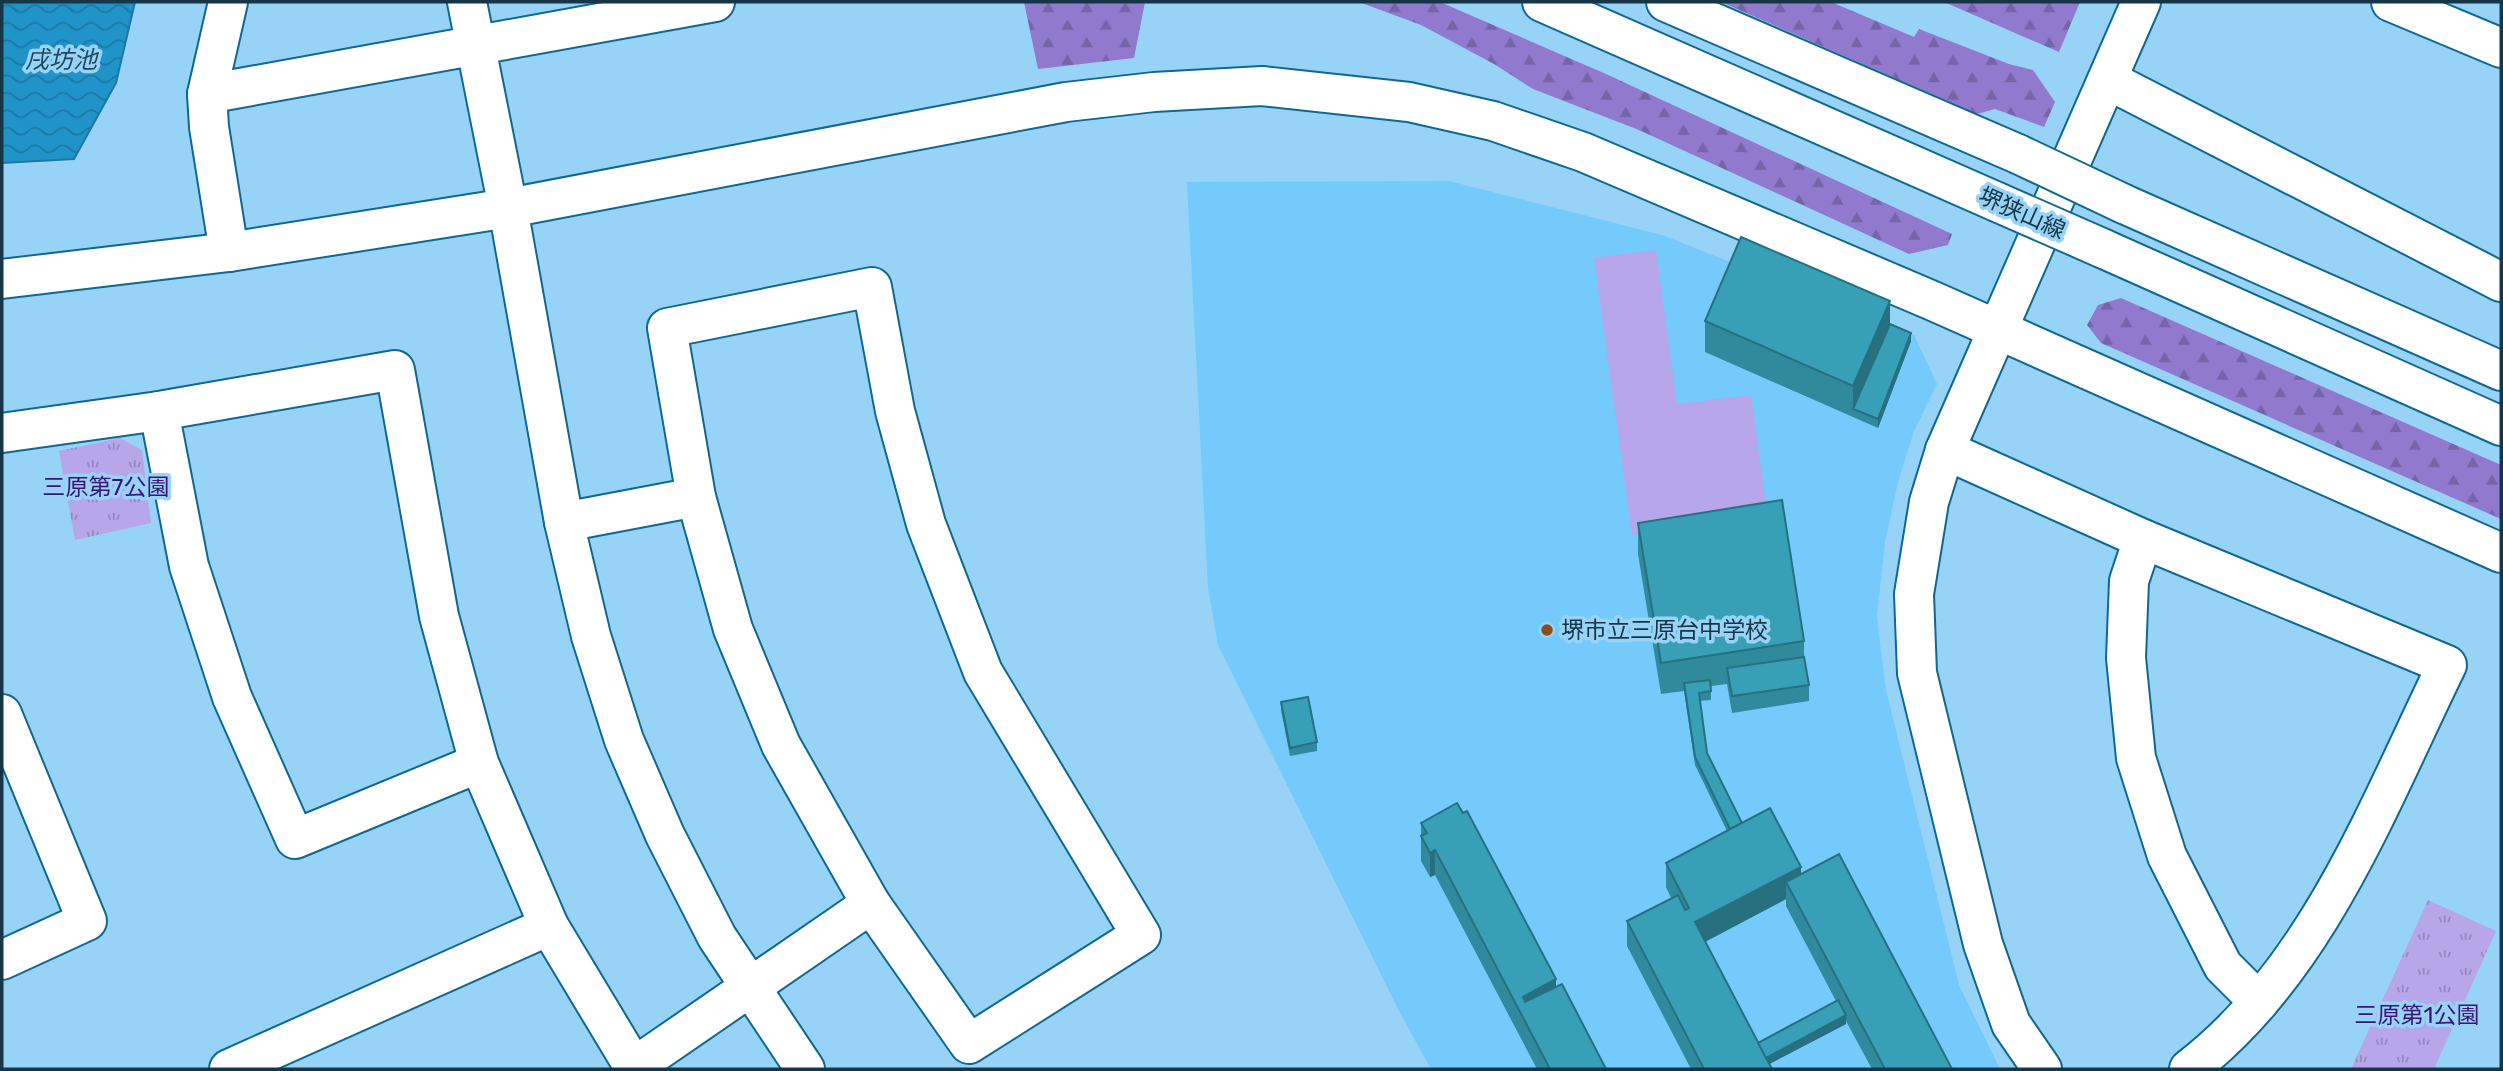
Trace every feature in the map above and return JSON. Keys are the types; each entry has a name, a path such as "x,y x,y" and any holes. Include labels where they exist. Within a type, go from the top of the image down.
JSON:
{"street":[{"path":"228,2 207,94 209,127 229,252"},
{"path":"467,2 508,208 564,522 591,636 624,740 665,835 717,937 805,1069"},
{"path":"207,94 715,2"},
{"name":"堺狭山線","path":"1542,2 2501,426"},
{"path":"1666,2 2018,154 2124,204 2501,371"},
{"path":"2042,1069 2011,1024 1983,944 1917,673 1914,594 1929,502 1945,450 2141,2"},
{"path":"2391,2 2501,48"},
{"path":"2108,80 2501,280"},
{"path":"2,279 229,252 508,208 1066,102 1154,92 1262,86 1409,102 1493,121 1583,152 1996,330 2501,553"},
{"path":"872,287 895,411 926,524 984,672 1142,934 968,1044 870,904 781,745 733,629 696,497 667,328 872,287"},
{"path":"2,433 159,411 395,370 439,615 479,763 549,926 633,1069 870,904"},
{"path":"159,411 188,565 232,697 295,839 479,763"},
{"path":"1945,450 2143,539 2447,665 2342,877 2300,951 2259,1003 2189,1069"},
{"path":"564,522 696,497"},
{"path":"2143,539 2129,581 2126,658 2136,758 2167,856 2223,966 2259,1003"},
{"path":"2,714 87,921 2,960"},
{"path":"229,1069 549,926"}],"shaded area":[{"name":"堺市立三原台中学校","path":"1449,181 1662,235 1914,335 1937,384 1914,431 1898,482 1885,542 1877,615 1880,644 1886,690 1959,985 2000,1069 1431,1069 1399,1011 1218,645 1208,588 1187,182"}],"green space":[{"path":"1024,2 1145,2 1134,58 1038,69"},
{"path":"1359,2 1440,2 1606,74 1952,234 1948,245 1909,254 1639,130 1533,89 1494,64 1421,25"},
{"path":"1721,2 1831,2 1914,37 1919,29 2009,64 2033,70 2055,102 2044,127 1995,109 1977,114"},
{"path":"1944,2 2080,2 2059,52"},
{"path":"1656,250 1677,404 1751,395 1768,518 1632,535 1594,258"},
{"path":"2121,298 2501,465 2501,519 2101,343 2087,325 2098,305"},
{"name":"三原第7公園","path":"120,438 142,450 151,523 75,540 59,451"},
{"name":"三原第1公園","path":"2428,900 2496,931 2434,1069 2351,1069"}],"water":[{"name":"戌坊池","path":"2,2 135,2 116,83 74,159 2,163"}],"building":[{"path":"1741,237 1890,301 1853,386 1705,321"},
{"path":"1890,324 1911,333 1878,419 1853,409"},
{"path":"1782,500 1804,641 1661,663 1638,523"},
{"path":"1804,657 1809,685 1732,696 1727,668"},
{"path":"1710,680 1711,691 1699,693 1707,753 1742,823 1730,829 1695,757 1684,683"},
{"path":"1308,697 1317,742 1290,748 1281,702"},
{"path":"1457,803 1463,813 1467,811 1556,979 1523,997 1525,1002 1562,984 1606,1069 1550,1069 1435,850 1430,853 1421,836 1427,833 1421,823"},
{"path":"1770,808 1801,867 1695,922 1772,1069 1704,1069 1627,921 1678,895 1685,910 1689,908 1666,863"},
{"path":"1839,854 1952,1069 1885,1069 1786,882"},
{"path":"1838,1000 1846,1015 1766,1058 1758,1043"}],"place":[{"name":"堺市立三原台中学校","path":"1547,630"}]}
